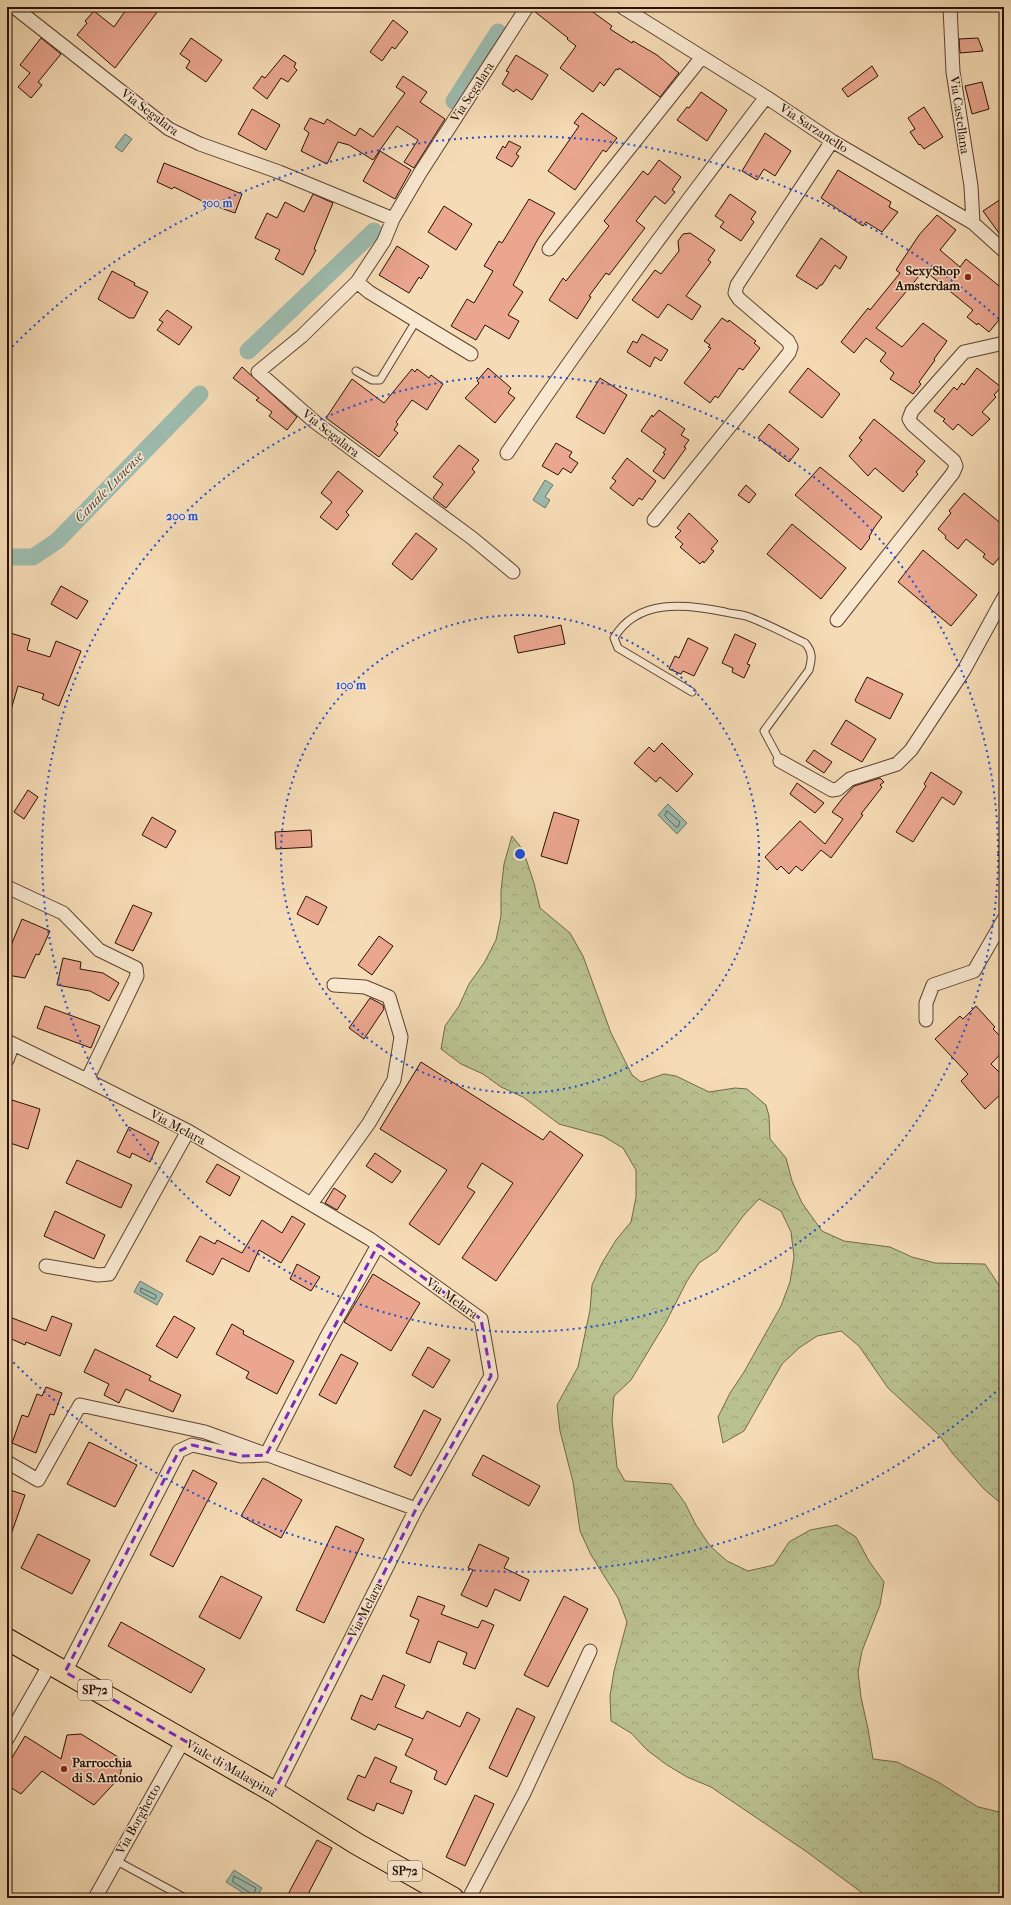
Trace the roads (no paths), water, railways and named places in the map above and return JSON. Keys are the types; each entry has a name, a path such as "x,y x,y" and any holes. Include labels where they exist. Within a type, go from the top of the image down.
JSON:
{"main road":[{"name":"Viale di Malaspina","path":"7,1639 274,1792 357,1844 454,1898"}],"street":[{"name":"Via Segalara","path":"14,7 168,129 200,144 279,172 393,219"},
{"name":"Via Segalara","path":"513,572 472,538 315,422 258,372 302,336 357,282 384,241 393,219 420,173 527,7"},
{"name":"Via Sarzanello","path":"622,7 766,97 832,141 973,223 1004,251"},
{"name":"Via Castellana","path":"950,7 953,72 970,186 973,223"},
{"path":"549,249 702,57"},
{"path":"507,453 612,301 766,97"},
{"path":"654,520 789,353 792,347 788,341 739,299 735,293 737,285 832,141"},
{"path":"357,282 369,292 471,354"},
{"path":"837,620 953,473 956,466 954,461 912,424 909,419 912,411 964,352 1004,343"},
{"path":"780,760 832,790 838,789 850,779 897,764 911,750 964,670 1004,597"},
{"path":"7,887 63,913 99,950 136,968 137,976 87,1080"},
{"path":"926,1020 926,1003 933,985 974,971 1004,919"},
{"path":"311,1204 369,1122 394,1080 401,1036 389,996 365,987 334,985"},
{"path":"7,1060 10,1043"},
{"name":"Via Melara","path":"10,1043 188,1131 378,1245 481,1319 491,1376 416,1509 274,1792"},
{"path":"46,1266 98,1275 109,1274 188,1131"},
{"path":"266,1455 326,1338 378,1245"},
{"path":"7,1462 38,1480 80,1405 206,1432 416,1509"},
{"path":"7,1739 58,1668 179,1451 192,1445 240,1456 266,1455"},
{"path":"469,1898 524,1792 590,1651"},
{"name":"Via Borghetto","path":"95,1898 183,1740"}],"lane":[{"path":"356,371 372,380 380,380 416,321"},
{"path":"692,692 618,648 614,638 618,631 628,621 648,610 670,606 698,606 746,616 805,643 811,650 812,660 809,670 764,731 780,760"},
{"path":"116,1860 185,1898"}],"water":[{"path":"125,134 132,139 122,152 115,147"},
{"path":"545,480 553,485 545,497 550,500 545,508 533,500"},
{"path":"668,804 687,823 677,834 658,815"},
{"path":"140,1281 163,1294 157,1305 134,1292"},
{"path":"234,1870 262,1888 256,1898 251,1898 226,1882"}],"waterway":[{"name":"Canale Lunense","path":"454,101 498,32"},
{"name":"Canale Lunense","path":"248,351 374,231"},
{"name":"Canale Lunense","path":"7,557 33,557 57,541 200,394"}],"place":[{"name":"SexyShop Amsterdam","path":"968,277"},
{"name":"Parrocchia di S. Antonio","path":"64,1769"}]}
